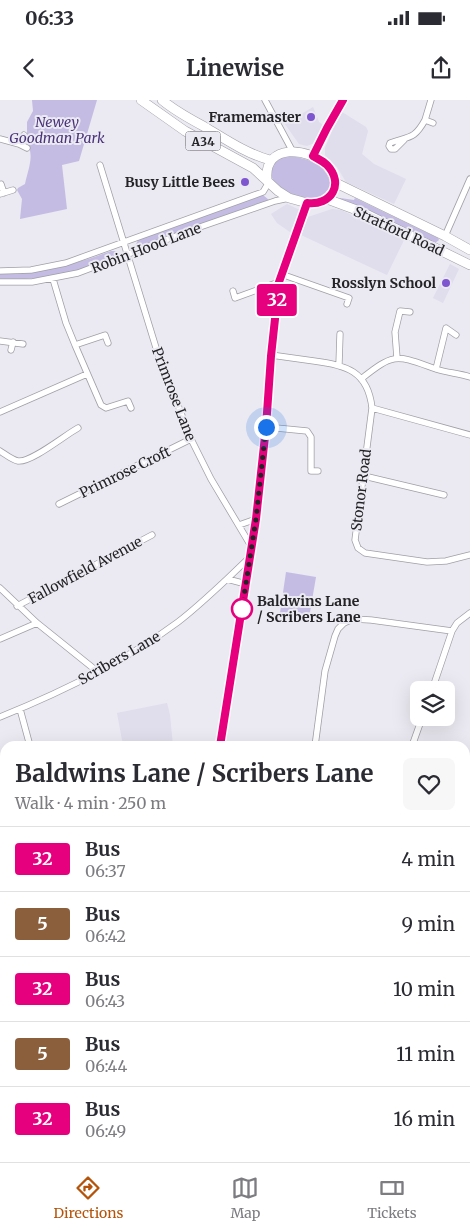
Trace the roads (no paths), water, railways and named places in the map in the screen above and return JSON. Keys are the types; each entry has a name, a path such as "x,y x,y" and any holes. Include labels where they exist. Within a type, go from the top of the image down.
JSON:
{"highway":[{"name":"A34","path":"141,100 185,131 253,168 268,180"},
{"name":"A34","path":"162,100 230,142 270,160"},
{"path":"292,152 313,156 327,165 336,183 333,192 327,199 317,203 307,203 289,198 278,191 268,180 270,160 278,154 292,152"},
{"name":"Stratford Road","path":"336,183 470,250"},
{"name":"Stratford Road","path":"327,199 362,212 470,265"},
{"path":"440,250 445,236"}],"main road":[{"path":"313,156 343,100"}],"street":[{"path":"265,100 292,152"},
{"path":"404,140 420,130 432,100"},
{"path":"425,120 433,123"},
{"path":"19,144 24,135"},
{"path":"0,140 19,144 27,148"},
{"name":"Primrose Lane","path":"100,164 157,351 191,439 251,546"},
{"path":"445,236 468,189 470,179"},
{"name":"Robin Hood Lane","path":"0,271 31,270 57,265 124,243 263,192 268,180"},
{"path":"1,184 2,194 13,190"},
{"name":"Robin Hood Lane","path":"0,282 32,282 78,273 275,201 289,198"},
{"path":"221,741 256,519 279,282 307,203"},
{"path":"281,274 349,298 346,304"},
{"path":"53,279 66,323 101,405 106,408 128,401 131,408"},
{"path":"233,291 235,298 279,282"},
{"path":"397,358 395,332 401,308 410,312"},
{"path":"436,369 447,326 456,334"},
{"path":"339,364 340,334"},
{"path":"75,345 105,335 108,343"},
{"path":"0,341 23,344"},
{"path":"11,350 13,342"},
{"path":"271,356 339,364 352,370 362,379 387,360 397,358 470,376"},
{"path":"0,412 87,374"},
{"name":"Stonor Road","path":"362,379 369,391 372,408 356,544 361,551 427,562 446,561 470,555"},
{"path":"372,408 470,435"},
{"path":"266,427 307,431 311,437 311,471 318,471"},
{"path":"0,451 15,460 22,461 67,439 78,428"},
{"name":"Primrose Croft","path":"59,504 191,439"},
{"path":"364,476 444,495"},
{"path":"239,525 256,519"},
{"name":"Fallowfield Avenue","path":"17,606 152,535"},
{"name":"Scribers Lane","path":"0,717 98,672 178,622 250,557"},
{"path":"227,579 246,584"},
{"path":"0,588 17,606 98,672"},
{"path":"435,681 452,631 457,623 470,613"},
{"path":"316,741 325,671 335,636 338,629 344,623 353,619 371,620 452,631"},
{"path":"0,639 37,623"},
{"path":"20,709 29,741"},
{"path":"414,741 419,726"}],"place":[{"name":"Framemaster","path":"311,117"},
{"name":"Busy Little Bees","path":"245,182"},
{"name":"Rosslyn School","path":"446,283"},
{"name":"Baldwins Lane / Scribers Lane","path":"242,609"}],"park label":[{"name":"Newey Goodman Park","path":"57,130"}]}
